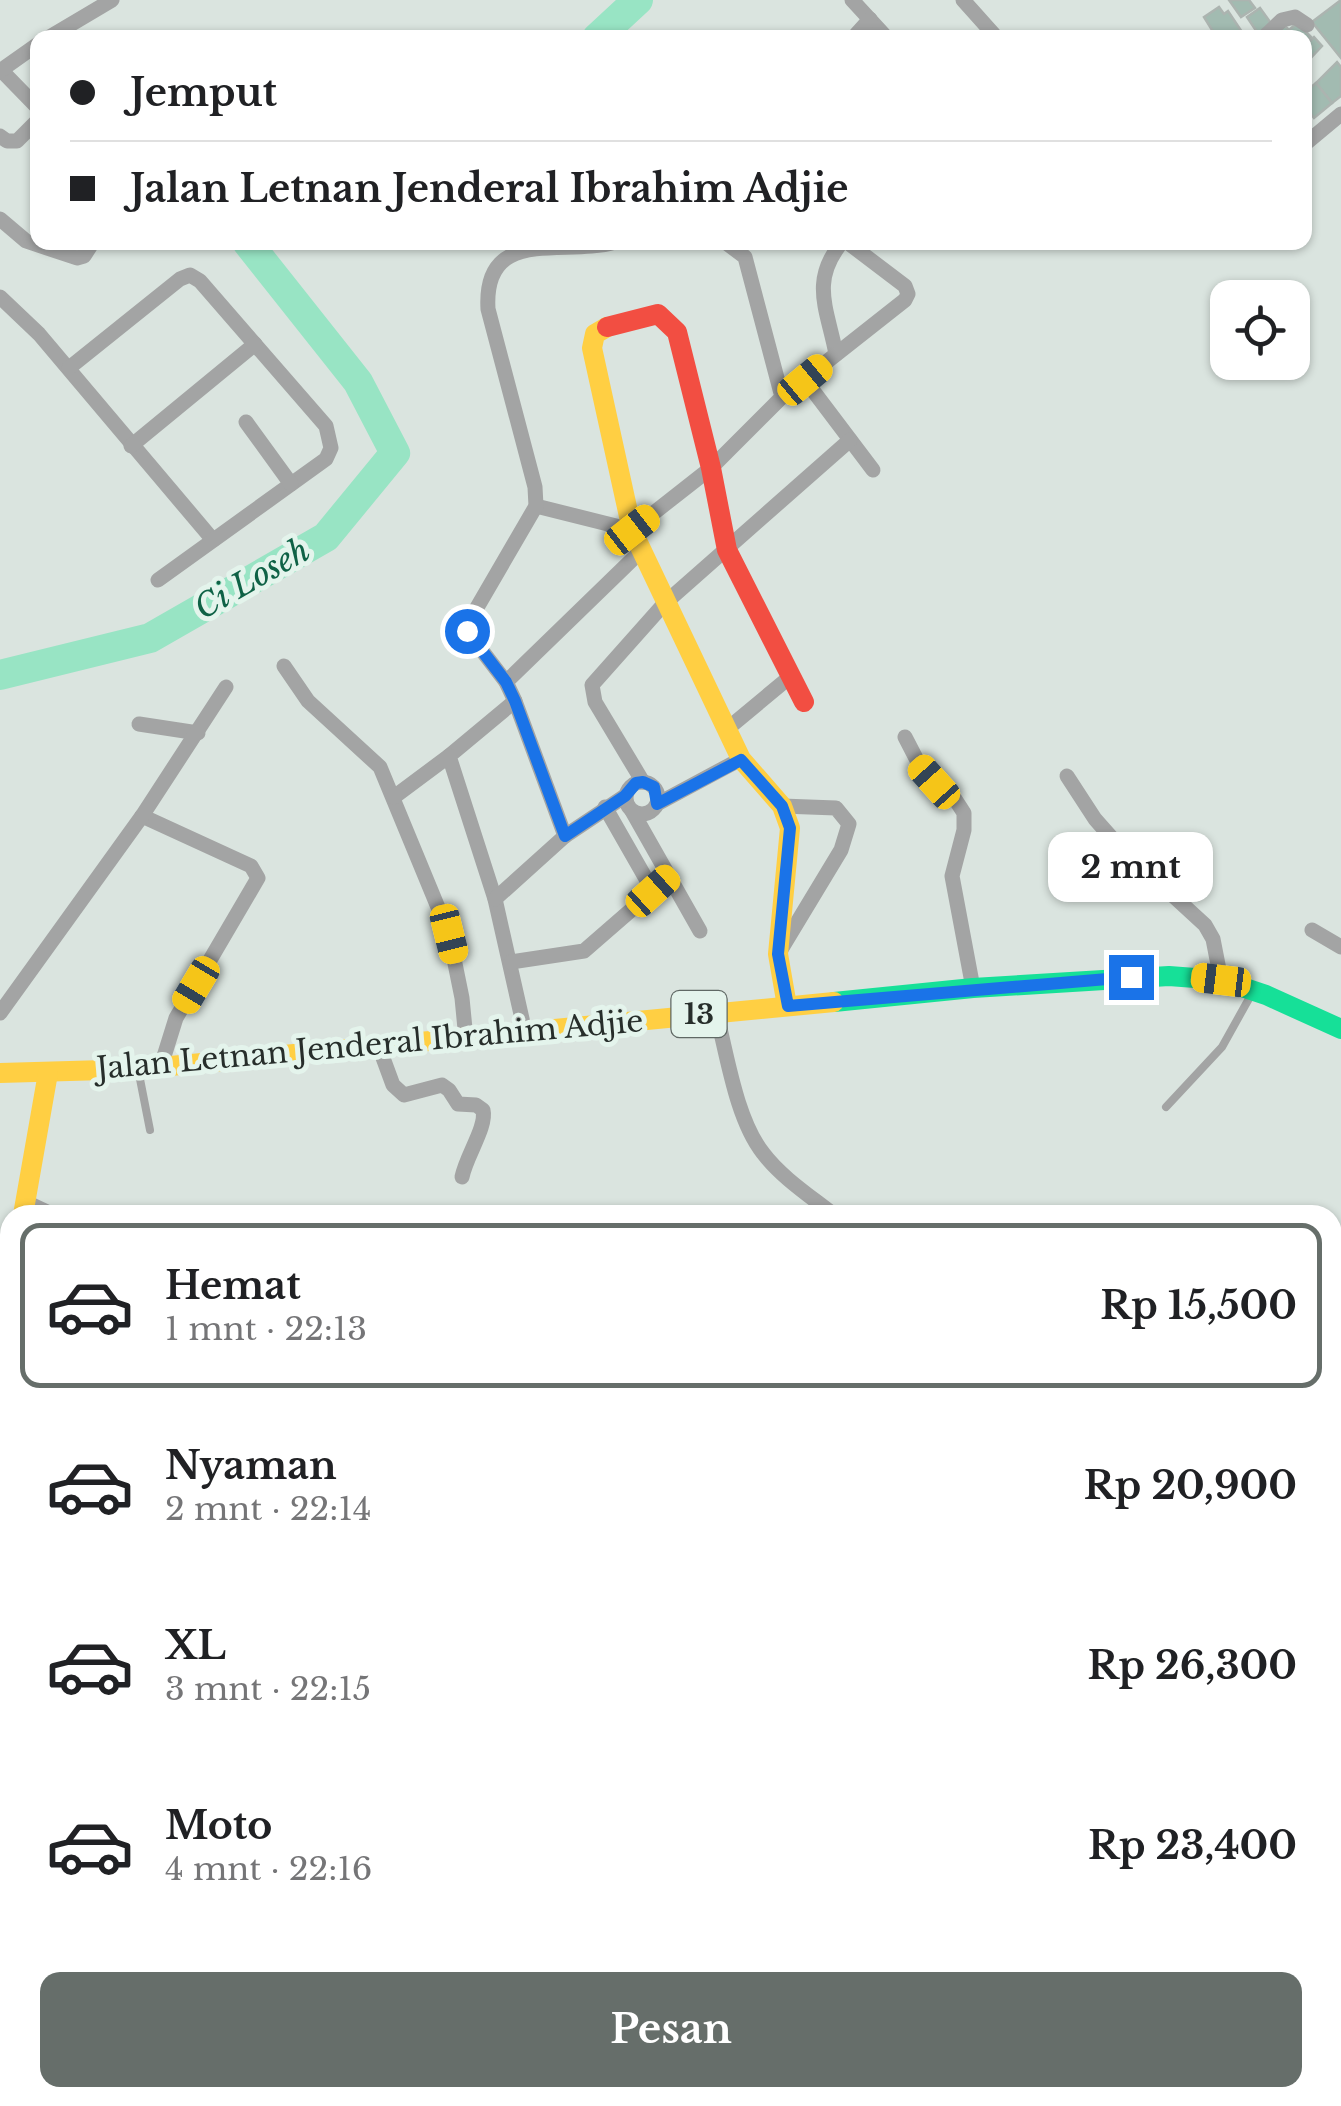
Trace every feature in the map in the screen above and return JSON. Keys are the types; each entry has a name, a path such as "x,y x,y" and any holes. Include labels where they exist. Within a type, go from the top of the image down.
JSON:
{"main road":[{"path":"788,1006 778,954 790,828 782,806 741,760 632,530 593,356 594,334 602,328 658,314 677,332 727,550 804,702"},
{"name":"Jalan Letnan Jenderal Ibrahim Adjie","path":"48,1073 138,1070 972,988 1168,976 1221,980 1340,1027"},
{"path":"25,1205 48,1073"},
{"name":"13","path":"0,1074 48,1073"}],"street":[{"path":"61,30 112,0"},
{"path":"852,0 880,30"},
{"path":"963,0 990,30"},
{"path":"1273,30 1288,18 1295,17 1307,25"},
{"path":"860,30 870,19"},
{"path":"30,50 1,70 30,100"},
{"path":"1312,138 1341,114"},
{"path":"0,136 17,141 30,128"},
{"path":"0,219 30,241"},
{"path":"54,250 77,258 87,250"},
{"path":"522,250 506,257 487,292 488,309 535,487 536,506 468,622 471,638 506,682 515,701 565,836"},
{"path":"736,250 745,257 782,398"},
{"path":"745,257 751,250"},
{"path":"836,354 822,276 824,266 838,250"},
{"path":"536,506 632,530 711,468 782,398 908,294 905,286 856,250"},
{"path":"69,368 180,279 190,276 200,280 326,426 331,438 326,459 158,580"},
{"path":"0,297 69,368 213,540"},
{"path":"131,446 256,344"},
{"path":"805,380 872,470"},
{"path":"246,422 291,484"},
{"path":"657,804 654,787 643,782 595,702 592,686 664,604 850,440"},
{"path":"506,682 641,551"},
{"path":"284,666 308,701 380,767 449,934 466,1039"},
{"path":"726,730 790,676"},
{"path":"0,1012 142,816 226,688"},
{"path":"394,796 515,701"},
{"path":"140,724 198,733"},
{"path":"905,737 920,766 953,796 964,812 964,830 952,876 972,988"},
{"path":"449,756 495,899 525,1032"},
{"path":"495,899 565,836 605,807 628,804 646,814 657,804 741,760"},
{"path":"1067,776 1095,819 1118,845 1205,926 1218,956 1221,980"},
{"path":"643,782 631,786 628,804 700,931"},
{"path":"778,954 841,850 850,824 836,808 782,806"},
{"path":"605,807 653,891"},
{"path":"142,816 251,866 258,878 176,1018 161,1066"},
{"path":"511,962 584,951 668,876"},
{"path":"1312,930 1341,947"},
{"path":"716,1012 741,1107 756,1142 765,1156 822,1205"},
{"path":"379,1047 393,1085 404,1094 442,1086 462,1106 476,1105 483,1110 484,1125 469,1150 462,1176"}],"lane":[{"path":"1166,1107 1222,1047 1253,991"},
{"path":"138,1070 150,1130"}],"building":[{"path":"1229,0 1249,0 1255,8 1241,17"},
{"path":"1341,0 1341,58 1312,22"},
{"path":"1219,7 1224,14 1228,11 1241,30 1212,30 1204,17"},
{"path":"1260,8 1273,26 1256,30 1247,17"},
{"path":"1312,39 1322,46 1312,57"},
{"path":"1337,62 1341,67 1341,96 1332,103 1316,83"},
{"path":"1316,83 1332,103 1314,118 1312,115 1312,86"}],"waterway":[{"name":"Ci Loseh","path":"606,30 638,0"},
{"name":"Ci Loseh","path":"0,675 150,638 326,537 395,453 358,382 253,250"}],"traffic: fast":[{"path":"834,1002 973,988 1169,976 1221,980 1266,995 1341,1029"}],"traffic: slow":[{"path":"607,327 595,334 592,348 632,530 741,759 782,806 790,828 778,954 787,1006"},
{"path":"0,1073 139,1069 834,1002"},
{"path":"25,1205 48,1073"}],"traffic: jam":[{"path":"607,327 658,314 677,332 727,550 804,702"}],"route":[{"path":"467,631 506,682 565,836 625,796 636,783 654,787 657,804 741,760 782,806 790,828 778,954 788,1006 1131,977"}]}
